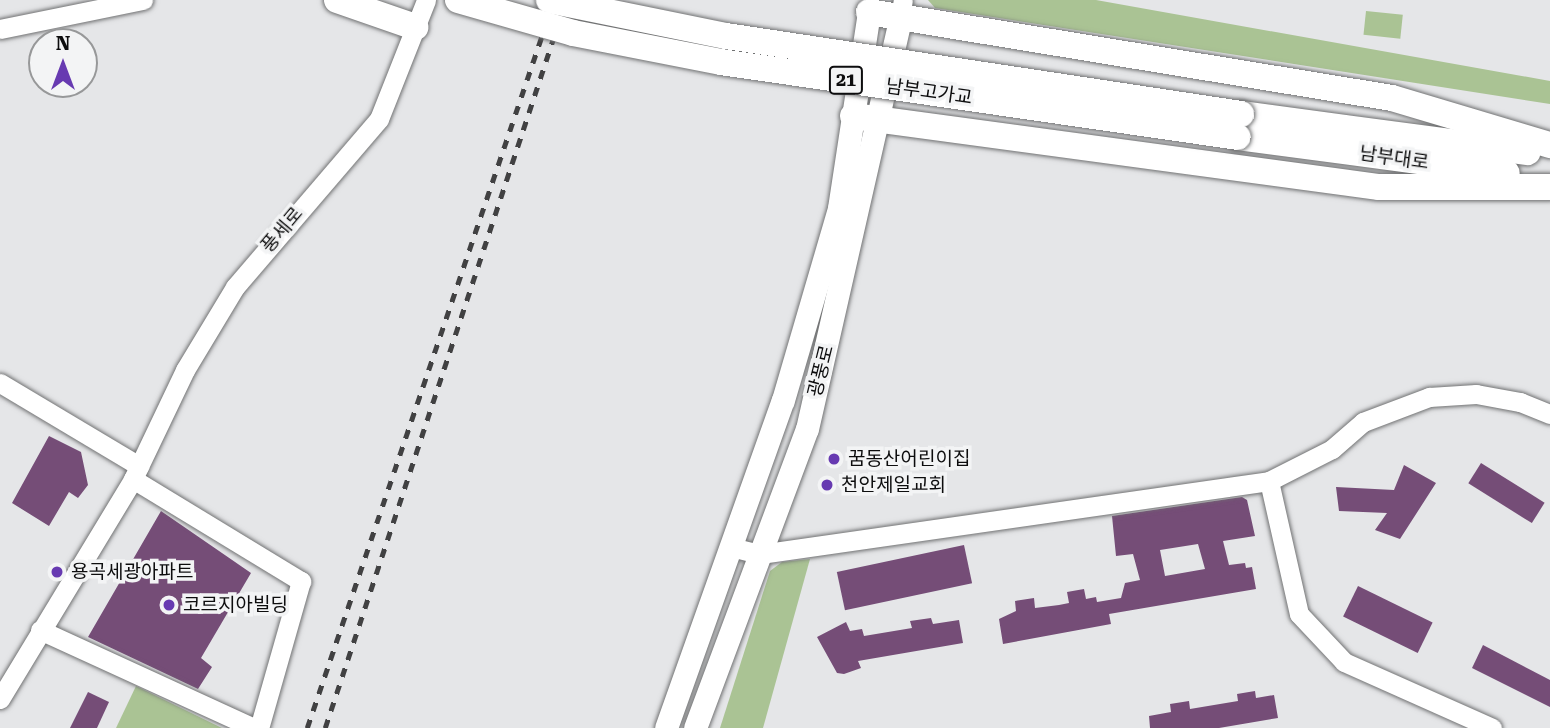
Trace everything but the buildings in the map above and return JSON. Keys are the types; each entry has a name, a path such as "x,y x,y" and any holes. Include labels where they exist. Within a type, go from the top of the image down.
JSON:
{"highway":[{"path":"337,0 415,27"},
{"name":"남부고가교","path":"458,0 573,33 721,62 1240,125"},
{"name":"남부고가교","path":"549,0 726,36 1240,125"},
{"path":"870,6 902,9 1392,99 1550,145"},
{"path":"853,116 1378,187 1550,187"},
{"name":"남부대로","path":"1240,125 1550,155"},
{"name":"남부대로","path":"1240,125 1550,179"}],"main road":[{"name":"광풍로","path":"666,728 783,400 839,208 870,6"},
{"name":"광풍로","path":"695,728 807,429 902,9"}],"street":[{"path":"0,29 143,0"},
{"name":"풍세로","path":"0,699 136,472 185,370 235,287 379,120 426,0"},
{"path":"0,383 301,581 257,728 40,630"},
{"path":"731,547 760,554 1269,481 1332,449 1363,422 1429,397 1476,394 1520,402 1550,414"},
{"path":"1269,481 1299,614 1344,662 1492,728"}],"green space":[{"path":"928,0 1096,0 1550,81 1550,104 935,8"},
{"path":"1366,11 1403,15 1400,39 1363,35"},
{"path":"810,559 763,728 720,728 770,571 782,562"},
{"path":"136,686 222,728 116,728"}],"railway":[{"path":"307,728 554,0"},
{"path":"325,728 566,0"}],"place":[{"name":"꿈동산어린이집","path":"834,459"},
{"name":"천안제일교회","path":"827,485"},
{"name":"용곡세광아파트","path":"57,572"},
{"name":"코르지아빌딩","path":"169,605"}]}
